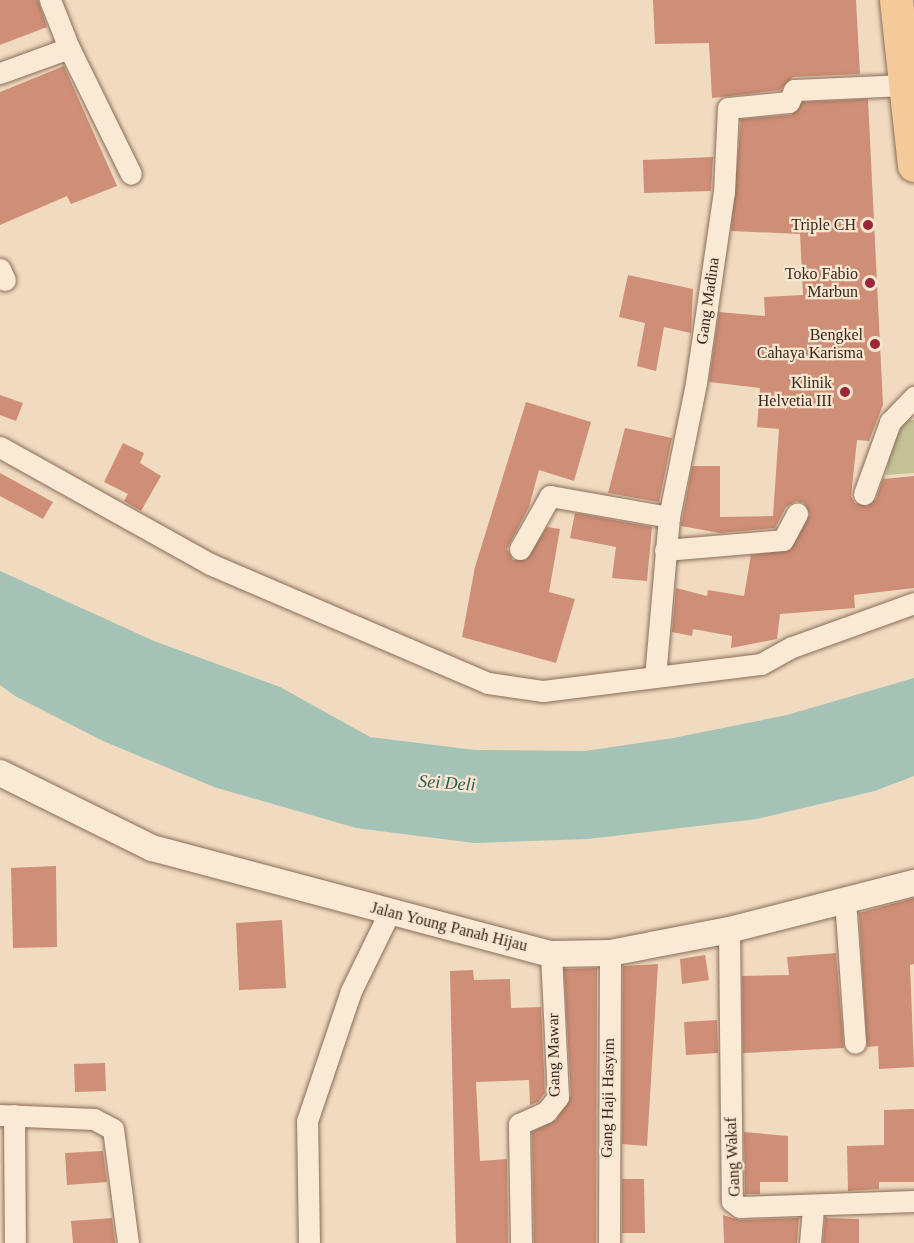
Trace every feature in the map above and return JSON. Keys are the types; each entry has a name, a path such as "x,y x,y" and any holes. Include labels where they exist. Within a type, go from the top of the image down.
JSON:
{"main road":[{"path":"896,0 907,76 914,165"}],"street":[{"path":"50,0 69,48 131,174"},
{"path":"0,73 69,48"},
{"name":"Gang Madina","path":"655,677 669,518 700,361 724,192 728,108 789,102 794,90 907,76"},
{"path":"864,494 890,422 914,397"},
{"path":"0,447 210,564 488,683 543,691 761,664 792,647 914,603"},
{"path":"520,549 550,496 669,518"},
{"path":"665,550 783,540 797,514"},
{"name":"Jalan Young Panah Hijau","path":"0,772 152,848 389,913 551,954 610,953 729,930 914,883"},
{"path":"845,899 855,1043"},
{"path":"309,1243 307,1121 351,991 389,913"},
{"name":"Gang Wakaf","path":"729,930 732,1201 740,1207 914,1201"},
{"name":"Gang Haji Hasyim","path":"609,1243 610,953"},
{"name":"Gang Mawar","path":"521,1243 519,1124 546,1112 558,1097 551,954"},
{"path":"15,1243 7,1115 94,1119 113,1129 128,1243"},
{"path":"810,1243 813,1205"}],"green space":[{"path":"896,419 914,420 914,473 886,475"}],"water":[{"name":"Sei Deli","path":"0,571 154,641 280,687 370,737 475,750 585,751 673,738 787,715 914,678 914,776 875,791 757,819 588,839 474,843 356,828 214,787 103,741 15,696 0,685"}],"building":[{"path":"0,0 38,0 47,27 0,45"},
{"path":"653,0 856,0 860,74 793,77 780,90 712,98 709,43 655,44"},
{"path":"64,66 117,186 71,204 67,196 0,225 0,92"},
{"path":"868,99 883,405 869,441 857,440 851,496 855,503 867,506 876,499 883,479 914,476 914,588 854,595 855,608 780,614 777,639 731,648 732,636 693,629 692,636 672,632 676,588 707,596 708,590 744,596 751,555 790,550 810,514 804,503 796,501 786,507 775,528 720,533 681,526 692,466 720,466 720,517 773,516 779,429 757,427 760,388 709,382 719,312 765,316 764,297 803,295 800,234 731,231 741,119 791,115 803,102"},
{"path":"713,157 711,191 644,193 643,160"},
{"path":"628,275 693,289 691,333 664,327 656,371 637,366 645,323 619,317"},
{"path":"0,395 23,403 16,421 0,415"},
{"path":"526,402 591,422 574,481 539,470 529,507 507,549 513,560 526,560 547,527 560,529 549,592 575,599 556,663 462,637 475,567"},
{"path":"625,428 672,438 659,502 608,493"},
{"path":"123,443 144,453 140,463 161,476 141,511 124,501 128,494 104,482"},
{"path":"0,473 53,502 43,519 0,496"},
{"path":"575,513 652,527 647,581 612,578 616,547 570,538"},
{"path":"56,866 57,947 13,948 11,868"},
{"path":"914,898 914,964 910,965 914,1067 879,1069 878,1046 867,1047 859,913"},
{"path":"282,920 286,988 239,990 236,923"},
{"path":"836,953 844,1048 743,1053 742,976 789,975 787,957"},
{"path":"705,955 709,980 682,984 680,959"},
{"path":"658,964 647,1146 622,1144 623,966"},
{"path":"597,968 596,1243 534,1243 532,1132 556,1120 571,1096 564,969"},
{"path":"473,970 474,980 510,979 511,1008 541,1007 545,1093 538,1102 530,1105 529,1080 476,1082 480,1161 507,1159 508,1243 456,1243 450,971"},
{"path":"717,1020 718,1053 686,1055 684,1022"},
{"path":"105,1063 106,1091 75,1092 74,1064"},
{"path":"914,1109 914,1182 879,1182 879,1189 848,1191 847,1146 884,1145 884,1110"},
{"path":"744,1132 788,1136 788,1182 760,1182 760,1194 745,1194"},
{"path":"103,1151 107,1182 67,1185 65,1153"},
{"path":"622,1179 644,1179 645,1233 622,1233"},
{"path":"723,1215 740,1220 799,1218 797,1243 724,1243"},
{"path":"112,1218 115,1243 73,1243 71,1221"},
{"path":"825,1218 859,1219 859,1243 823,1243"}],"place":[{"name":"Triple CH","path":"868,225"},
{"name":"Toko Fabio Marbun","path":"870,283"},
{"name":"Bengkel Cahaya Karisma","path":"875,344"},
{"name":"Klinik Helvetia III","path":"845,392"}]}
